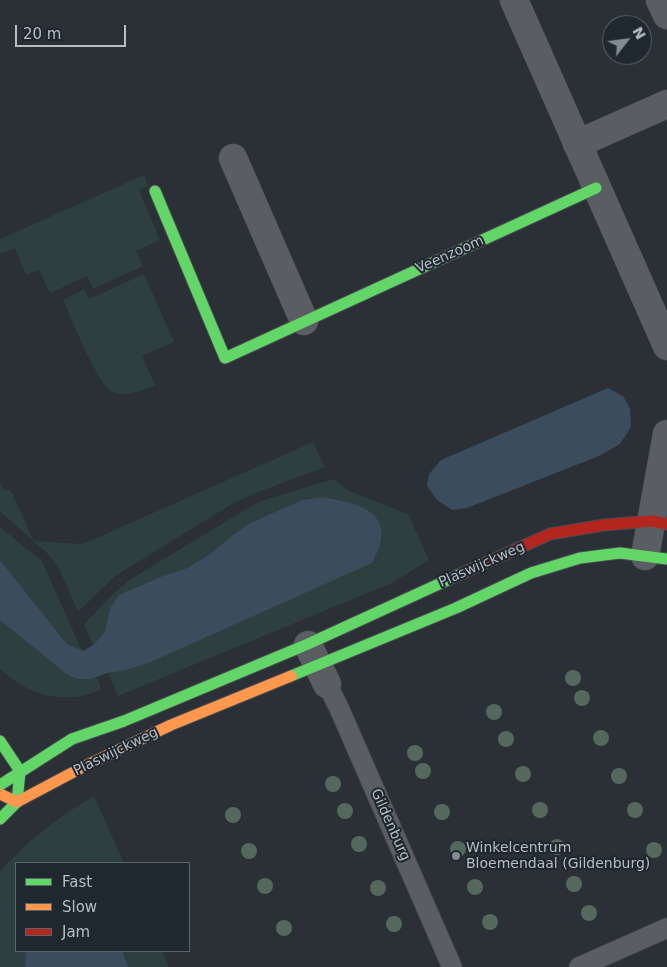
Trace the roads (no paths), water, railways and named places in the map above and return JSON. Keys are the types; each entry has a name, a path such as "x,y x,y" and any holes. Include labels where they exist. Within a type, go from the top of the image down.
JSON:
{"street":[{"path":"514,0 667,346"},
{"path":"660,0 667,15"},
{"path":"577,144 667,104"},
{"path":"233,158 304,321"},
{"name":"Veenzoom","path":"155,191 225,358 596,188"},
{"path":"656,557 667,434"},
{"name":"Plaswijckweg","path":"0,785 72,739 124,721 317,664 550,534 604,525 659,522"},
{"name":"Plaswijckweg","path":"0,818 17,802 83,767 171,725 456,608 530,573 580,558 620,554 656,557"},
{"path":"0,740 20,771 17,802 0,794"}],"lane":[{"name":"Gildenburg","path":"317,664 339,708 452,967"},
{"path":"579,967 667,928"}],"water":[{"path":"608,388 623,396 630,408 631,427 620,444 599,456 467,508 452,510 437,500 427,486 429,474 441,460"},
{"path":"322,497 351,503 363,508 379,522 382,533 380,546 372,563 151,662 91,679 77,679 65,673 0,620 0,560 67,644 83,651 93,645 105,632 110,608 119,595 160,577 187,568 209,555 250,523 302,500"},
{"path":"26,952 122,952 129,967 25,967"}],"place":[{"name":"Winkelcentrum Bloemendaal (Gildenburg)","path":"456,856"}]}
